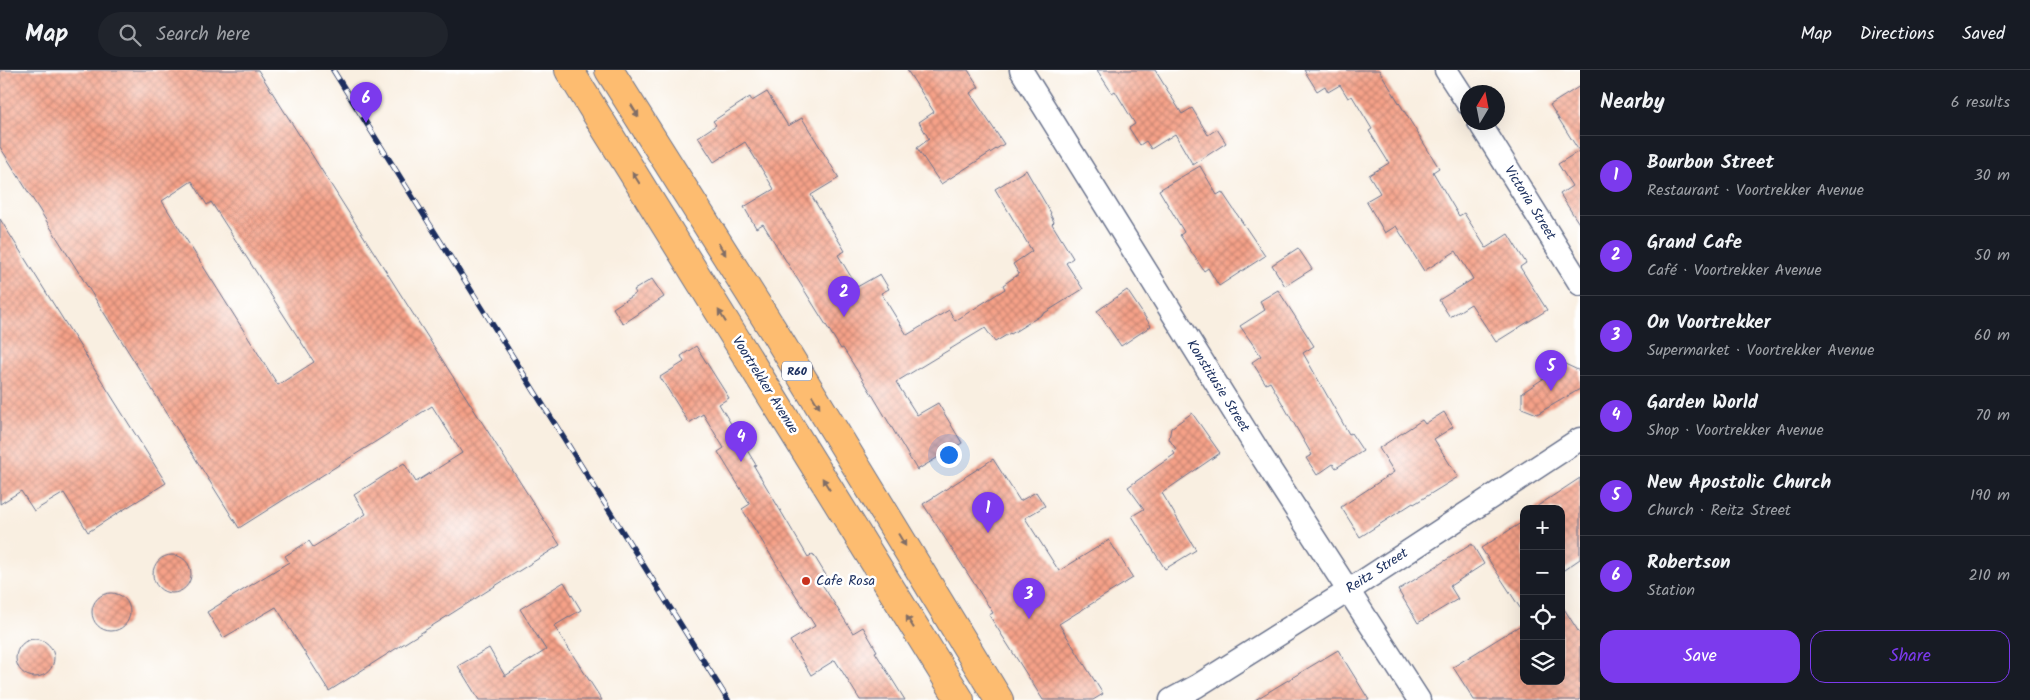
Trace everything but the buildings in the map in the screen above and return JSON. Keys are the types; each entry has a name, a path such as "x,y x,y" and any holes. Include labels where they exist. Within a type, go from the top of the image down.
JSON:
{"main road":[{"name":"Voortrekker Avenue","path":"569,70 960,700"},
{"name":"R60","path":"609,70 772,330 999,700"}],"street":[{"name":"Konstitusie Street","path":"1021,70 1262,456 1419,700"},
{"path":"1446,70 1460,92"},
{"name":"Victoria Street","path":"1484,130 1580,284"},
{"name":"Reitz Street","path":"1171,700 1197,686 1348,591 1580,439"}],"railway":[{"path":"333,70 728,700"}],"place":[{"name":"Robertson","path":"366,123"},
{"name":"Grand Cafe","path":"844,317"},
{"name":"New Apostolic Church","path":"1551,391"},
{"name":"Garden World","path":"741,462"},
{"name":"Bourbon Street","path":"988,533"},
{"name":"Cafe Rosa","path":"806,581"},
{"name":"On Voortrekker","path":"1029,619"}]}
